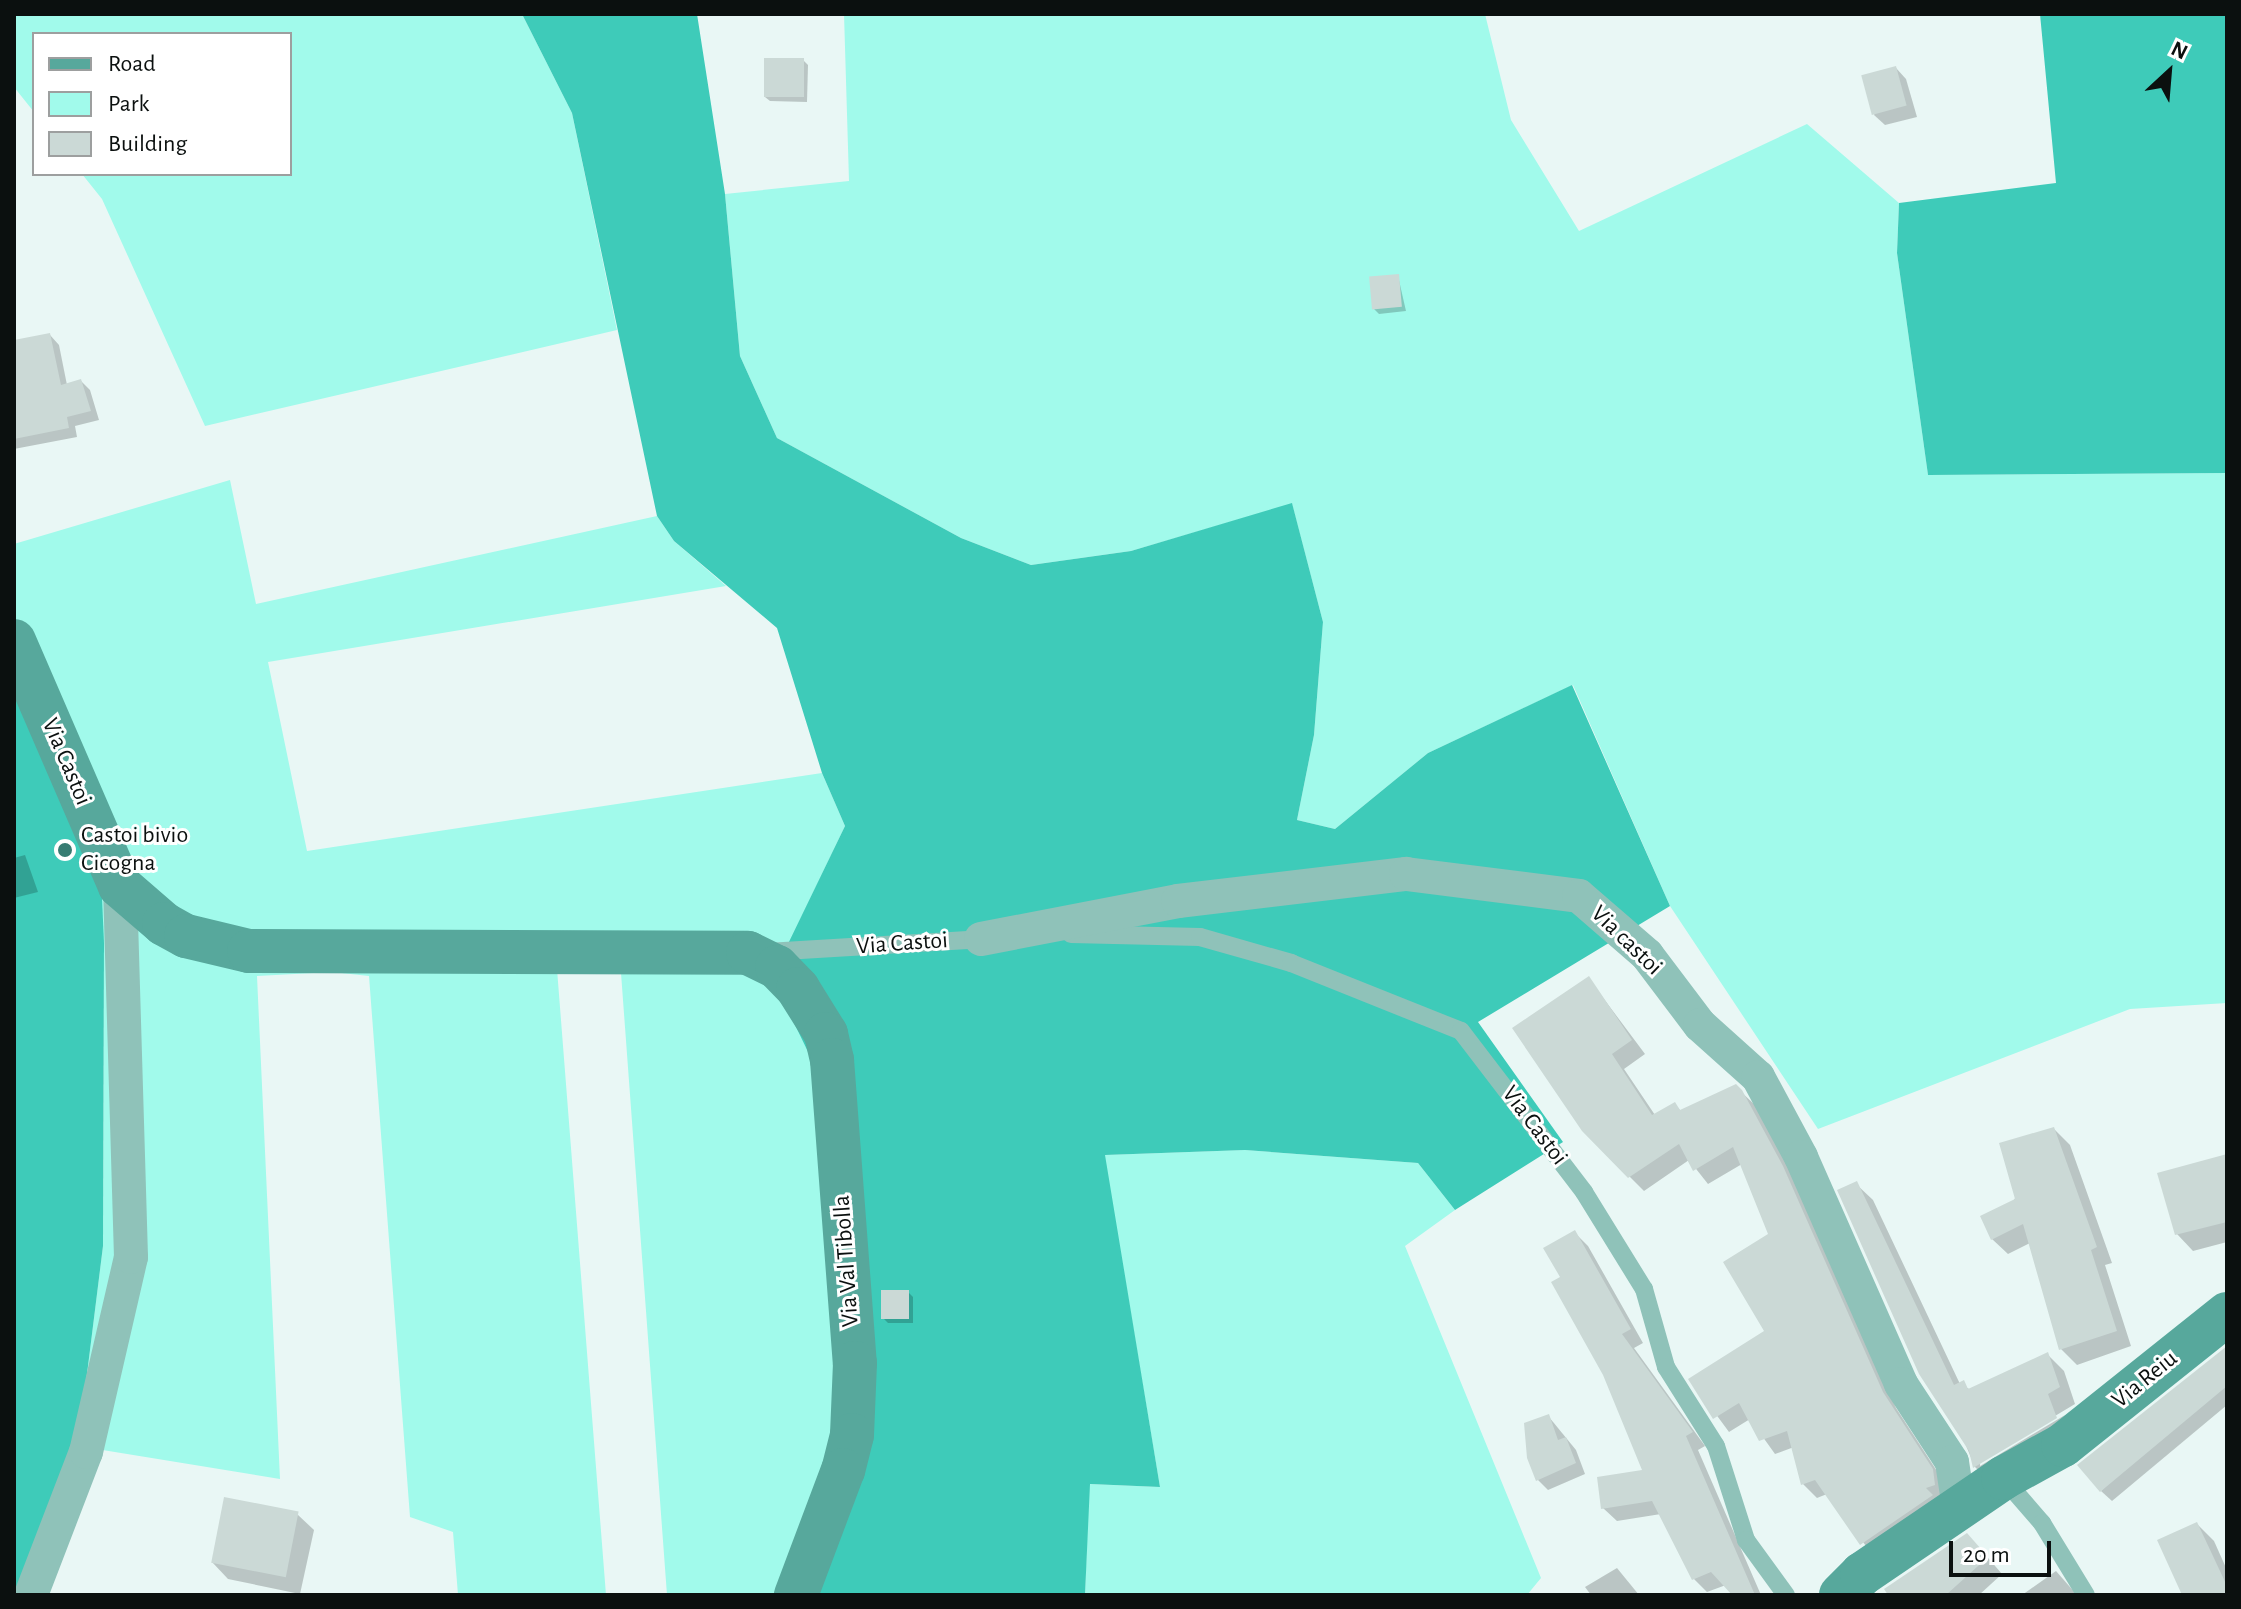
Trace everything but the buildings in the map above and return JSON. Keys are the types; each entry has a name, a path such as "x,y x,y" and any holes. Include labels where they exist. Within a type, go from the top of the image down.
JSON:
{"street":[{"name":"Via Castoi","path":"14,641 120,886 164,924 186,936 249,951 748,953"},
{"name":"Via castoi","path":"981,939 1178,901 1406,874 1579,896 1647,955 1700,1025 1758,1077 1801,1157 1901,1384 1952,1462 1959,1508"},
{"path":"31,1595 86,1452 131,1257 120,886"},
{"name":"Via Val Tibolla","path":"748,953 777,967 798,989 826,1034 832,1060 855,1363 852,1435 843,1470 796,1595"},
{"name":"Via Reiu","path":"1841,1595 1862,1574 2003,1478 2063,1445 2227,1314"}],"lane":[{"name":"Via Castoi","path":"748,953 1069,933 1200,937 1291,963 1461,1031 1584,1192 1637,1277 1666,1367 1716,1446 1746,1540 1786,1595"},
{"path":"2003,1478 2042,1523 2086,1595"}],"green space":[{"path":"14,14 522,14 572,113 617,330 205,426 102,199 84,176 292,176 292,32 32,32 32,110 14,87"},
{"path":"522,14 697,14 725,194 740,356 777,438 961,538 1031,565 1131,551 1292,503 1323,622 1314,735 1297,820 1335,829 1428,753 1572,685 1670,906 1478,1022 1563,1142 1455,1210 1418,1163 1245,1150 1105,1155 1160,1487 1090,1484 1085,1595 786,1595 841,1422 822,1081 772,977 845,826 822,773 777,628 674,541 657,516 572,113"},
{"path":"844,14 1485,14 1511,120 1579,231 1807,124 1899,203 1897,253 1928,475 2227,473 2227,1003 2130,1009 1818,1129 1670,906 1573,685 1428,753 1335,829 1297,820 1314,735 1323,622 1292,504 1131,551 1031,565 961,538 777,438 740,356 725,194 849,181"},
{"path":"2040,14 2227,14 2227,473 1928,475 1897,253 1899,203 2056,183"},
{"path":"230,480 256,604 657,516 674,541 726,586 268,662 307,851 822,773 845,826 773,977 822,1081 841,1422 786,1595 667,1595 621,973 557,969 606,1595 458,1595 453,1532 410,1517 369,976 332,972 257,976 280,1479 78,1446 103,1246 104,943 14,654 14,544"},
{"path":"14,654 98,808 104,943 103,1246 78,1446 14,1594"},
{"path":"1245,1150 1418,1163 1455,1210 1405,1246 1541,1578 1527,1595 1085,1595 1089,1484 1160,1487 1104,1155"}],"place":[{"name":"Castoi bivio Cicogna","path":"65,850"}]}
